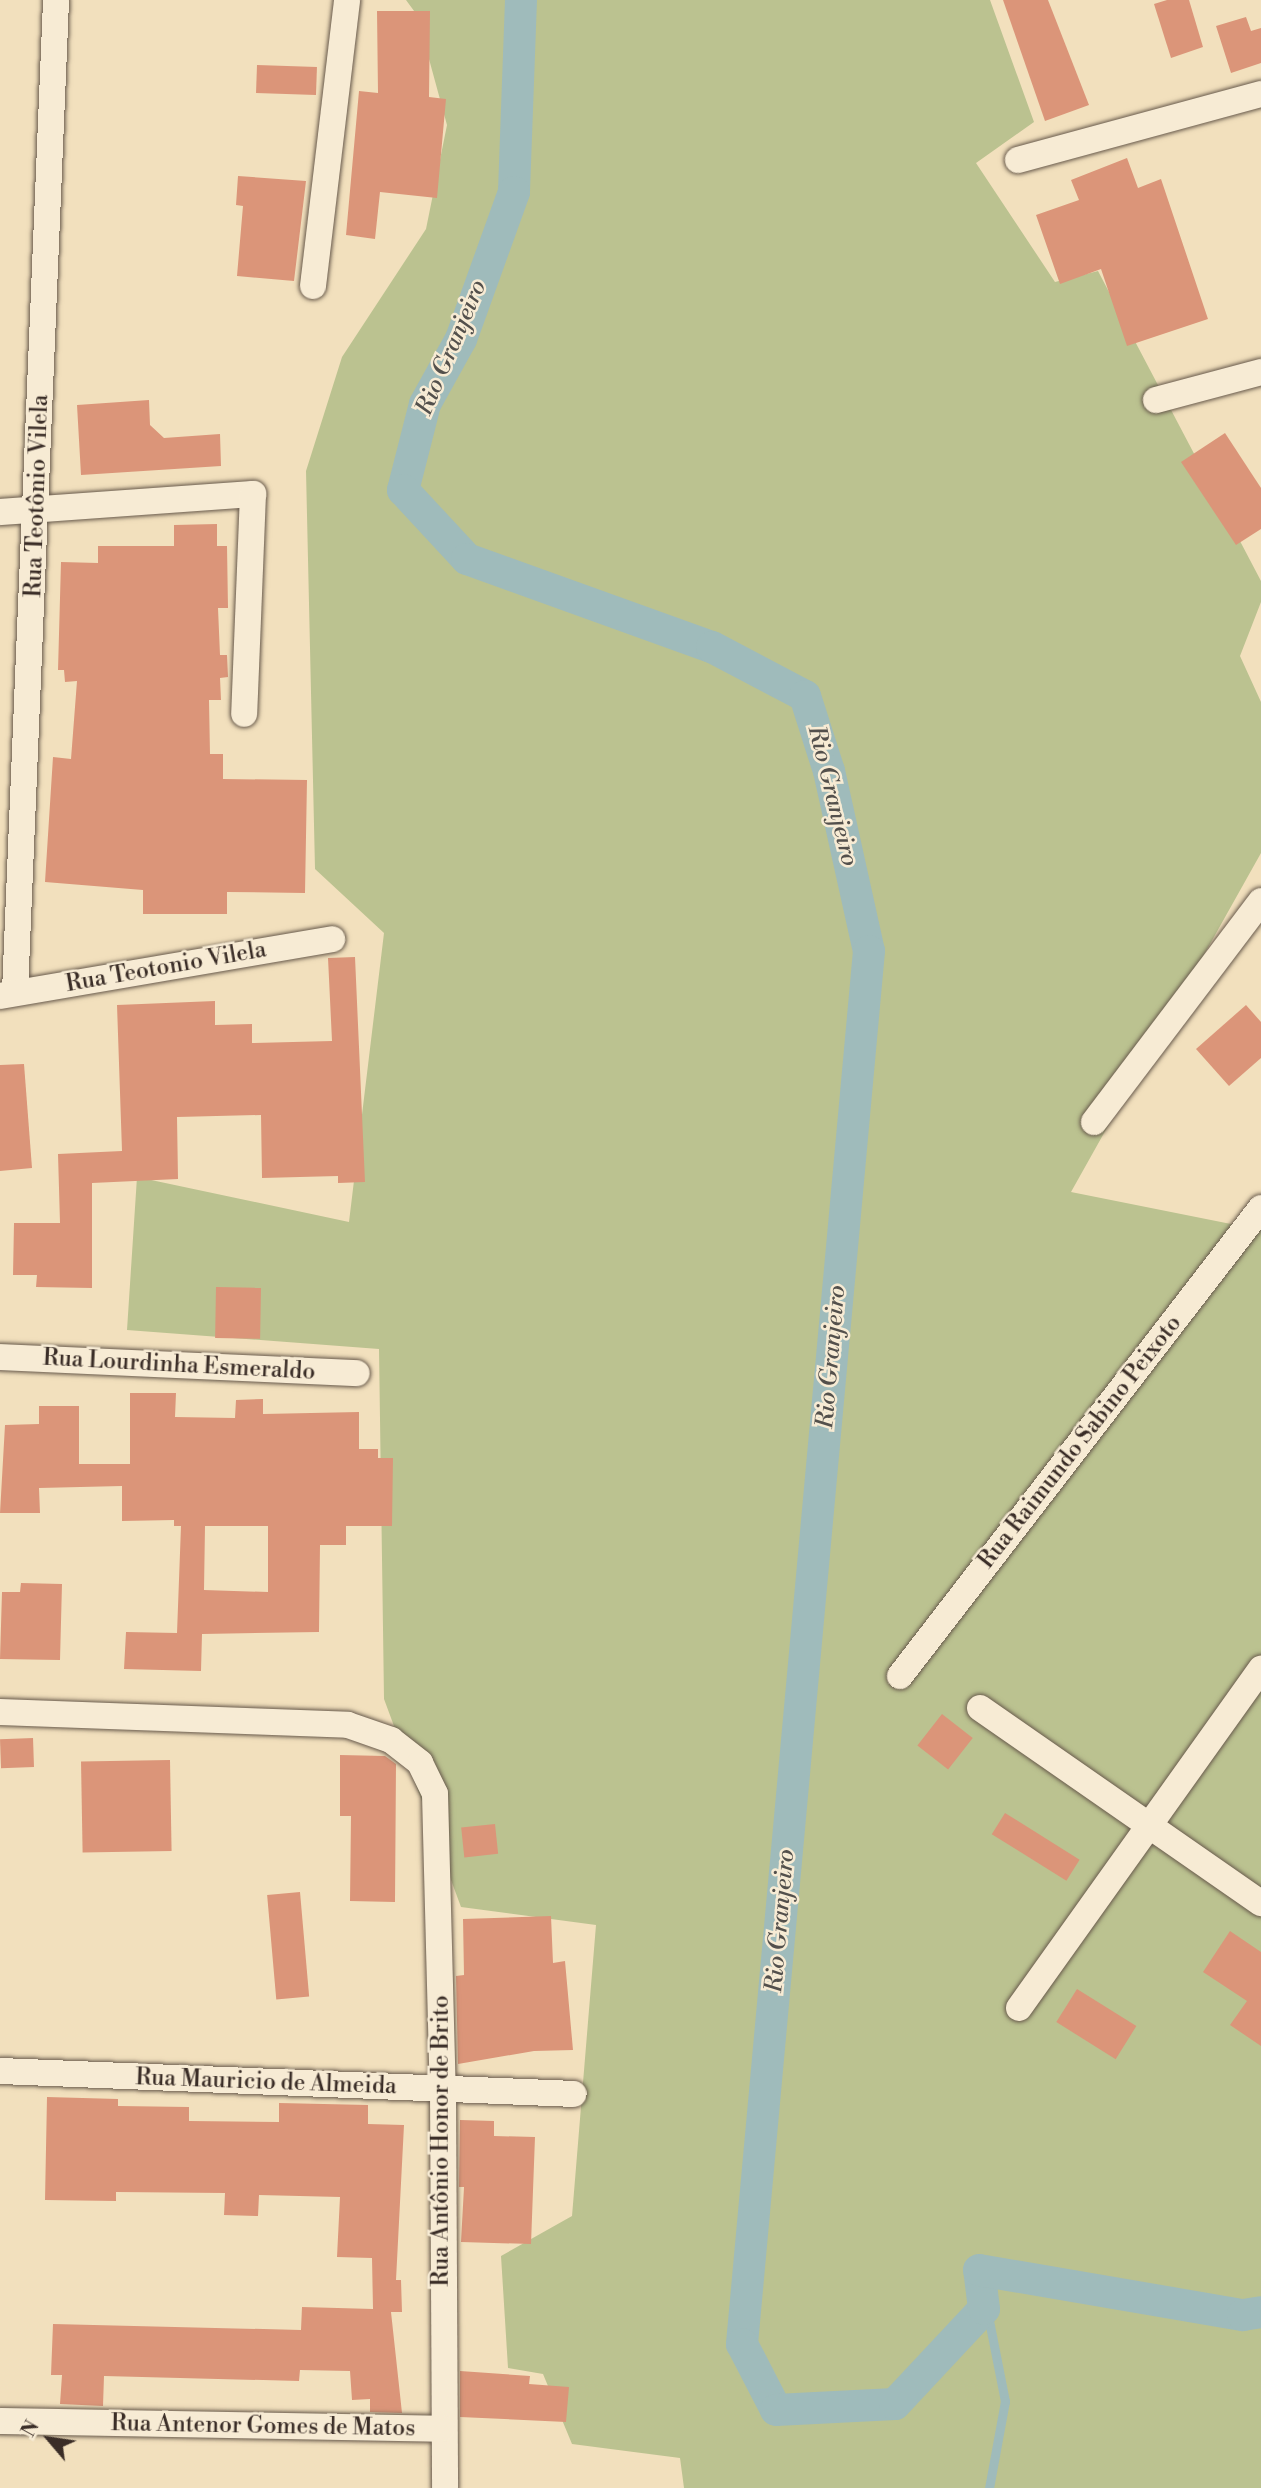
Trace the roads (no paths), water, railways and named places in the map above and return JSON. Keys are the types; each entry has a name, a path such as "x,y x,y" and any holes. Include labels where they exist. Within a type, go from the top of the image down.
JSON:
{"street":[{"name":"Rua Teotônio Vilela","path":"7,994 37,508 55,0"},
{"path":"313,286 347,0"},
{"path":"1018,160 1261,94"},
{"path":"1156,400 1261,372"},
{"path":"0,512 253,494 244,714"},
{"path":"1094,1122 1261,901"},
{"name":"Rua Teotonio Vilela","path":"7,994 332,939"},
{"name":"Rua Raimundo Sabino Peixoto","path":"900,1676 1261,1208"},
{"name":"Rua Lourdinha Esmeraldo","path":"0,1357 357,1373"},
{"path":"1019,2008 1261,1669"},
{"path":"981,1708 1261,1903"},
{"name":"Rua Antônio Honor de Brito","path":"0,1712 348,1725 391,1740 420,1763 435,1794 443,2090 442,2429 445,2488"},
{"name":"Rua Mauricio de Almeida","path":"0,2071 574,2094"},
{"name":"Rua Antenor Gomes de Matos","path":"0,2421 442,2429"}],"waterway":[{"name":"Rio Granjeiro","path":"521,0 514,192 461,339 425,404 403,490 467,559 712,647 805,696 829,771 869,951 742,2344 776,2410 895,2404 984,2309 979,2270 1243,2315 1261,2312"},
{"path":"979,2270 1005,2401 989,2488"}]}
